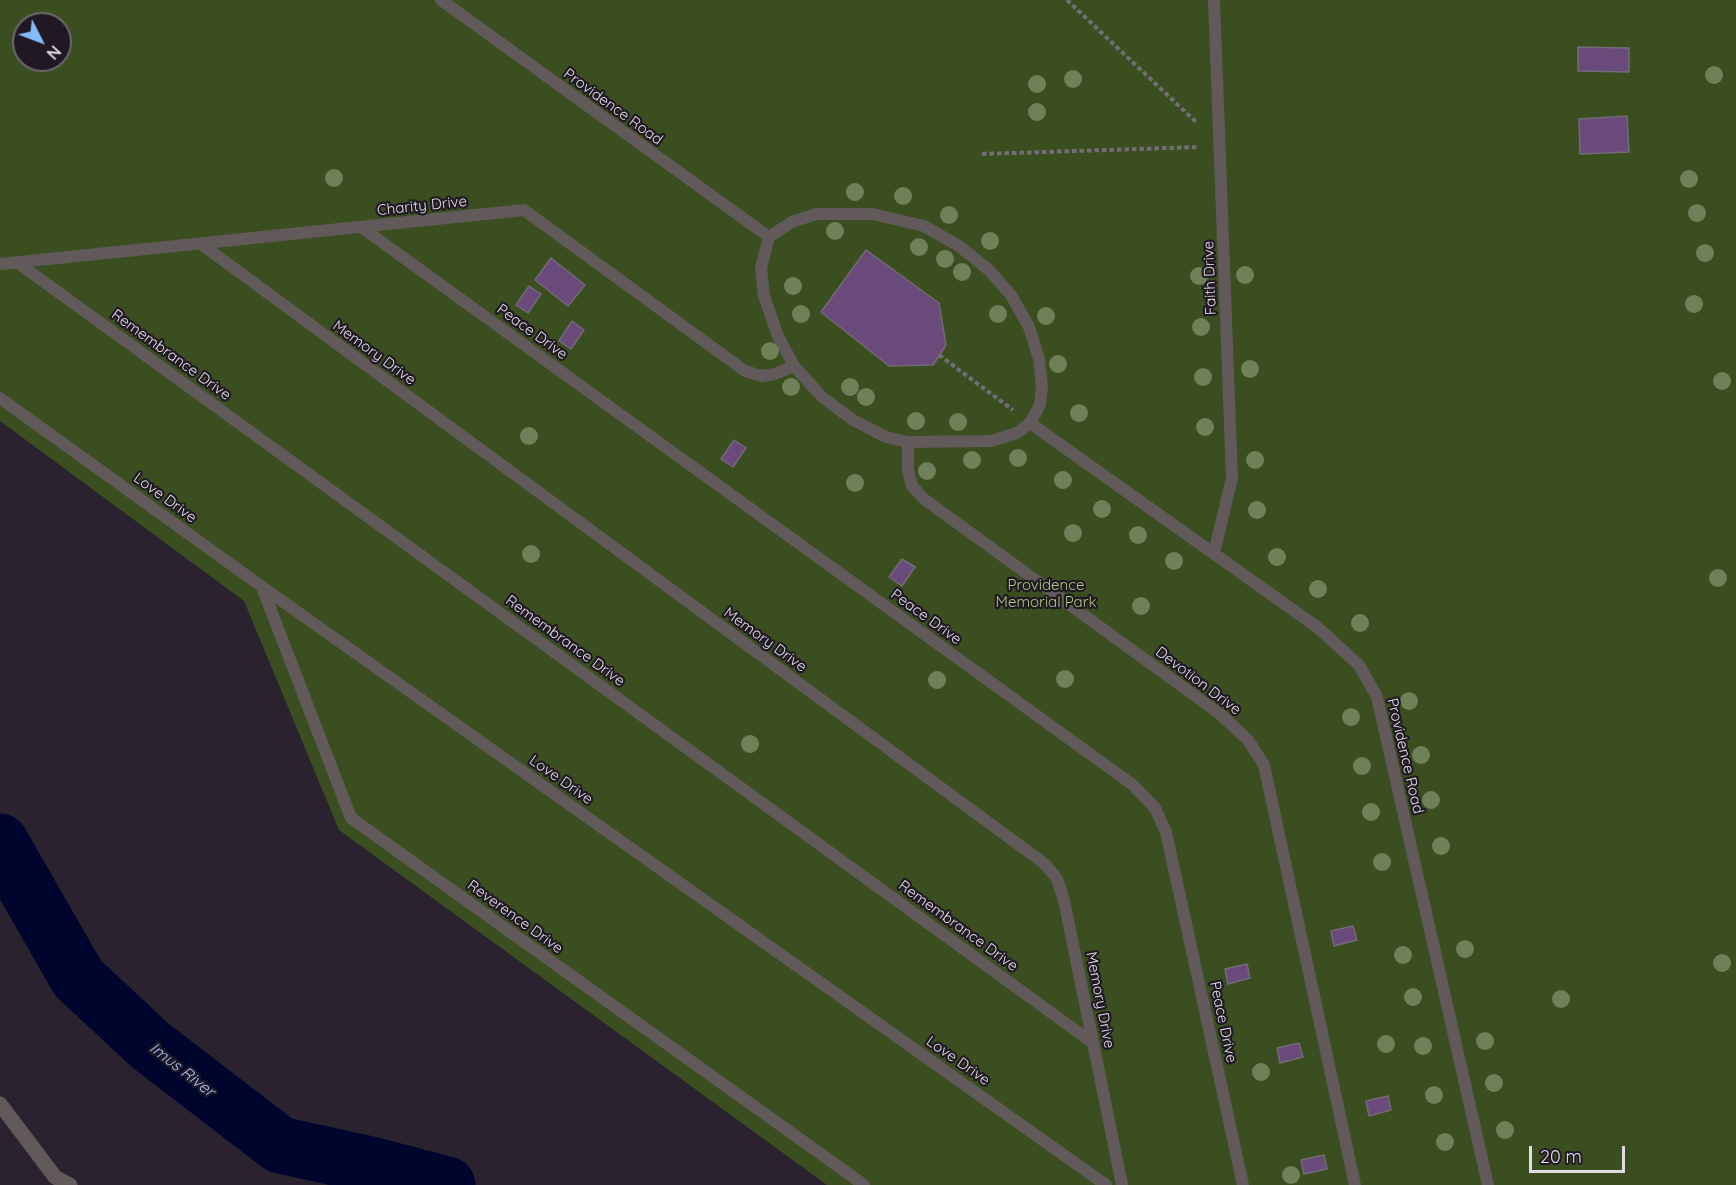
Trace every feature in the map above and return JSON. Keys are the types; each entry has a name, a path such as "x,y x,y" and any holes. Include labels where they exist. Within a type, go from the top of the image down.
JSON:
{"street":[{"path":"0,1104 55,1177 70,1185"}],"lane":[{"name":"Providence Road","path":"441,0 769,237"},
{"name":"Faith Drive","path":"1214,0 1232,478 1214,553"},
{"name":"Charity Drive","path":"0,264 524,210 745,371 760,376 775,374 794,366"},
{"path":"816,214 873,214 924,226 959,246 996,278 1011,296 1029,327 1039,358 1041,387 1041,405 1030,423 1017,433 991,441 908,442 886,437 853,420 822,396 794,366 778,336 764,296 760,267 769,237 792,222 816,214"},
{"name":"Peace Drive","path":"361,227 1123,778 1155,808 1166,832 1244,1185"},
{"name":"Memory Drive","path":"201,244 1045,864 1057,879 1064,900 1122,1185"},
{"name":"Remembrance Drive","path":"18,262 1093,1043"},
{"name":"Love Drive","path":"0,398 261,586 1107,1185"},
{"name":"Providence Road","path":"1030,423 1317,627 1359,665 1377,697 1488,1185"},
{"name":"Devotion Drive","path":"908,442 908,470 912,486 924,499 1220,714 1248,740 1263,765 1355,1185"},
{"name":"Reverence Drive","path":"261,586 351,818 864,1185"}],"path":[{"path":"1067,0 1221,146"},
{"path":"982,154 1221,146"},
{"path":"939,355 1030,423"}],"green space":[{"name":"Providence Memorial Park","path":"0,0 1736,0 1736,1185 827,1185 339,830 244,601 0,421"}],"building":[{"path":"1578,47 1629,48 1629,72 1578,71"},
{"path":"1627,116 1629,152 1580,154 1579,119"},
{"path":"866,250 939,303 946,345 933,365 889,366 821,312"},
{"path":"551,258 585,285 568,306 535,280"},
{"path":"529,286 541,294 528,313 516,305"},
{"path":"572,321 584,330 571,349 559,341"},
{"path":"734,440 746,448 733,467 721,459"},
{"path":"902,559 915,567 902,586 889,577"},
{"path":"1353,926 1357,940 1334,946 1331,931"},
{"path":"1247,964 1250,978 1228,984 1225,969"},
{"path":"1299,1043 1303,1057 1280,1063 1277,1048"},
{"path":"1388,1096 1391,1110 1369,1116 1366,1101"},
{"path":"1324,1155 1327,1169 1304,1174 1301,1160"}],"waterway":[{"name":"Imus River","path":"0,842 78,978 151,1046 280,1145 447,1185"}]}
